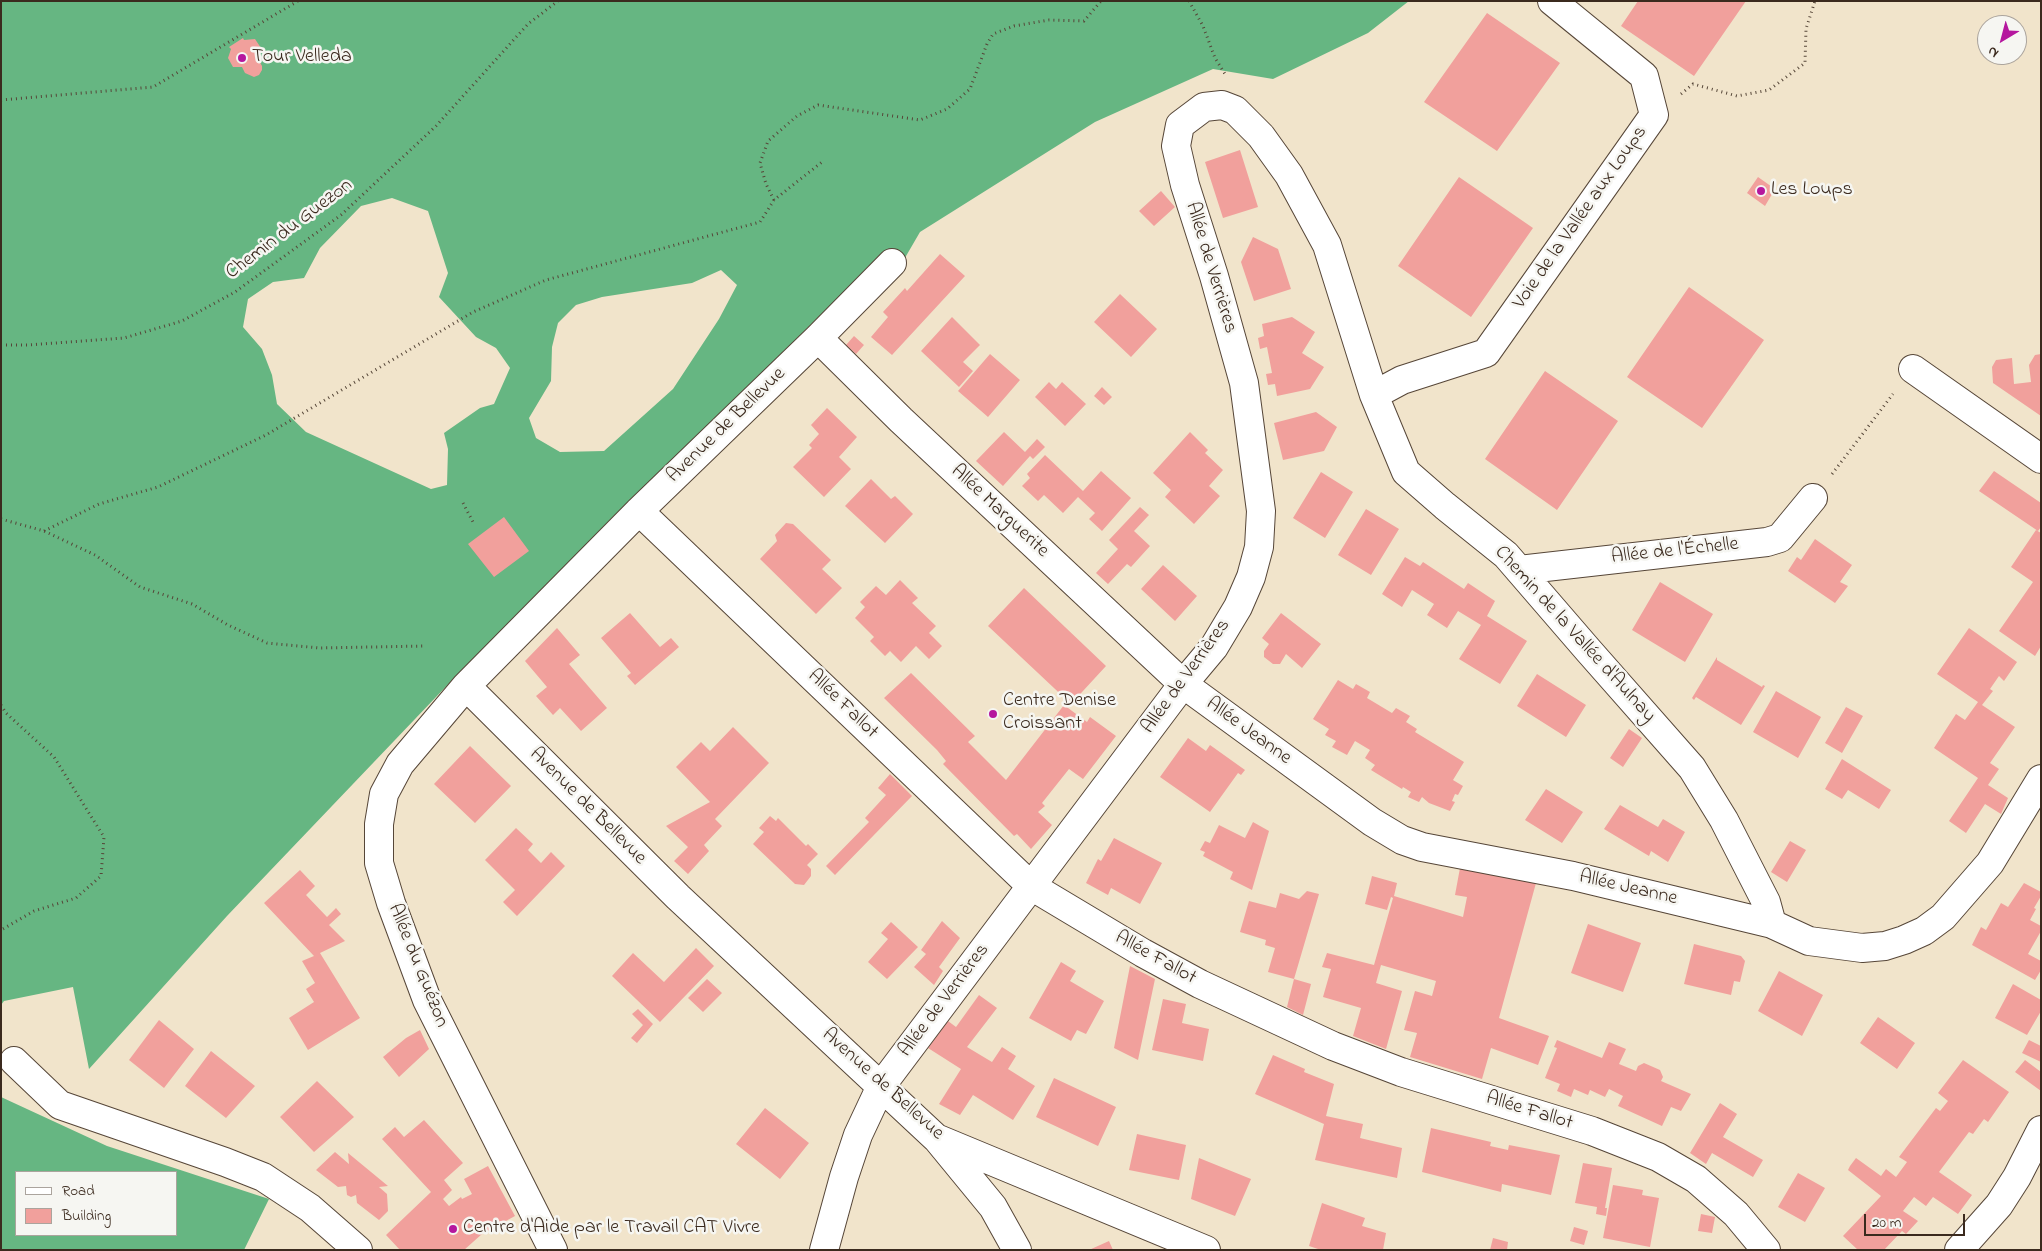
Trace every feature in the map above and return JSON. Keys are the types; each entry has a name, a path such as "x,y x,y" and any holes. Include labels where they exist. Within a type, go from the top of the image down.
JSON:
{"street":[{"name":"Voie de la Vallée aux Loups","path":"1374,395 1402,380 1486,352 1654,115 1644,76 1552,1"},
{"name":"Chemin de la Vallée d'Aulnay","path":"1222,105 1236,110 1261,136 1289,175 1327,246 1374,395 1406,472 1445,506 1506,554 1692,768 1724,820 1766,902 1772,924"},
{"name":"Allée de Verrières","path":"824,1250 858,1135 881,1086 1183,684 1214,646 1238,607 1253,569 1258,547 1261,512 1244,383 1214,276 1185,185 1176,146 1180,125 1204,107 1222,105"},
{"name":"Avenue de Bellevue","path":"892,263 818,338 639,512 466,686 678,897 936,1138 1206,1250"},
{"name":"Allée Marguerite","path":"818,338 901,420 1183,684"},
{"path":"1912,369 2041,459"},
{"name":"Allée de l'Échelle","path":"1519,570 1767,542 1780,538 1813,498"},
{"name":"Allée Fallot","path":"639,512 1031,886 1082,918 1168,966 1267,1016 1333,1046 1401,1072 1592,1131 1658,1157 1696,1179 1736,1214 1766,1250"},
{"name":"Allée Jeanne","path":"1183,684 1372,822 1402,840 1422,848 1573,876 1772,924 1809,941 1862,948 1885,946 1924,931 1943,917 1990,863 2041,779"},
{"name":"Allée du Guézon","path":"466,686 400,764 384,794 379,824 379,863 400,929 427,1000 553,1250"},
{"path":"14,1061 60,1105 263,1177 310,1208 358,1250"},
{"path":"1959,1250 1999,1205 2017,1177 2041,1130"},
{"path":"936,1138 993,1208 1018,1250"}],"path":[{"path":"1,100 153,87 298,1"},
{"name":"Chemin du Guezon","path":"1,344 28,345 124,338 182,321 235,292 341,215 436,126 528,24 558,1"},
{"path":"774,200 766,184 760,163 768,141 796,116 818,105 920,120 947,109 970,89 987,44 993,34 1014,26 1049,20 1084,20 1101,1"},
{"path":"1189,1 1203,26 1215,58 1228,79 1222,105"},
{"path":"1654,115 1693,84 1737,96 1768,90 1805,63 1806,29 1815,1"},
{"path":"44,531 99,504 158,487 266,435 473,312 546,280 760,222 774,200 822,162"},
{"path":"1813,498 1912,369"},
{"path":"463,503 473,522"},
{"path":"1,519 44,531 95,555 140,587 192,604 228,625 267,643 318,648 426,646"},
{"path":"1,705 6,713 54,757 104,837 101,876 76,898 34,912 1,930"}],"green space":[{"path":"1,1 1409,1 1368,33 1273,79 1213,69 1095,122 920,232 902,263 887,249 457,675 227,916 89,1069 73,987 4,1001 1,1005","holes":["392,198 428,211 448,273 439,297 476,337 496,348 510,368 494,404 480,408 444,433 448,449 447,485 431,489 306,432 277,404 272,375 262,349 243,327 248,299 273,282 304,278 320,248 361,206","721,270 737,285 719,319 673,389 604,451 560,452 536,438 529,418 551,381 552,347 558,323 576,305 602,297 692,283"]},
{"path":"1,1097 107,1146 269,1199 244,1250 1,1250"}],"building":[{"path":"1638,1 1746,1 1694,76 1621,26"},
{"path":"1487,13 1560,63 1497,151 1424,102"},
{"name":"Tour Velleda","path":"243,38 244,40 255,39 261,48 257,57 262,70 259,75 254,77 245,73 242,67 233,67 228,58 231,49 229,47"},
{"path":"1240,150 1258,207 1223,218 1205,162"},
{"path":"1459,177 1533,228 1471,317 1398,266"},
{"name":"Les Loups","path":"1758,177 1775,189 1765,206 1747,193"},
{"path":"1161,191 1175,207 1154,226 1139,211"},
{"path":"1253,237 1278,249 1291,289 1254,301 1241,262"},
{"path":"940,254 965,276 892,355 871,337 888,317 883,312 905,288 907,291"},
{"path":"1689,287 1764,340 1702,428 1627,377"},
{"path":"1120,294 1157,329 1131,357 1094,322"},
{"path":"952,317 980,345 963,362 973,371 959,387 921,351"},
{"path":"1292,317 1315,332 1302,353 1324,367 1310,389 1277,396 1275,384 1268,385 1266,374 1272,373 1267,347 1260,349 1258,338 1264,336 1262,324"},
{"path":"854,336 864,345 856,354 846,345"},
{"path":"990,354 1020,380 988,417 958,391"},
{"path":"2041,354 2041,416 1993,383 1992,367 1996,360 2012,358 2014,384 2031,382 2029,365 2035,355"},
{"path":"1545,371 1618,421 1557,510 1485,459"},
{"path":"1049,382 1056,389 1062,382 1086,404 1065,426 1035,397"},
{"path":"1102,387 1112,397 1104,405 1094,396"},
{"path":"827,408 857,437 839,457 851,469 824,497 793,467 812,448 809,445 819,434 811,425"},
{"path":"1316,412 1337,427 1324,451 1283,460 1274,423"},
{"path":"1004,432 1025,452 1037,439 1045,447 1033,459 1030,456 1003,486 976,461"},
{"path":"1190,432 1208,450 1205,453 1223,470 1209,486 1220,496 1194,524 1165,497 1171,490 1153,473"},
{"path":"1045,455 1083,491 1101,471 1131,498 1102,531 1089,519 1095,513 1078,497 1063,513 1044,495 1038,501 1022,486 1030,478 1027,474"},
{"path":"1994,471 2041,503 2041,527 2038,531 1979,491"},
{"path":"1321,472 1353,492 1325,538 1293,518"},
{"path":"871,479 891,499 895,496 913,514 885,543 845,506"},
{"path":"1140,507 1149,515 1134,531 1150,546 1131,567 1127,564 1108,584 1096,573 1118,549 1109,540"},
{"path":"1366,509 1399,529 1371,575 1338,555"},
{"path":"504,517 529,551 494,577 468,544"},
{"path":"786,523 793,524 831,560 822,569 842,588 816,614 760,559 777,541 775,535"},
{"path":"2036,530 2041,533 2041,646 2035,656 1999,631 2033,582 2011,567"},
{"path":"1815,539 1852,565 1840,582 1848,586 1835,603 1788,571 1797,557 1801,560"},
{"path":"1405,557 1420,566 1423,562 1464,589 1468,583 1495,601 1487,616 1527,641 1500,684 1459,659 1481,625 1458,611 1447,628 1427,615 1434,604 1412,590 1402,607 1382,594"},
{"path":"1163,565 1197,596 1175,621 1141,589"},
{"path":"900,580 918,598 912,603 936,626 929,633 942,646 929,659 916,646 901,662 890,651 885,656 870,641 874,637 855,618 865,607 860,602 876,586 886,595"},
{"path":"1660,582 1713,614 1685,662 1632,630"},
{"path":"1024,588 1106,666 1071,704 988,626"},
{"path":"630,613 660,647 671,638 679,647 635,685 627,676 631,673 601,638"},
{"path":"1281,613 1321,644 1302,668 1286,654 1280,664 1273,664 1264,657 1264,651 1269,644 1262,638"},
{"path":"557,628 580,655 569,664 607,708 581,731 560,708 553,715 536,696 547,687 525,661"},
{"path":"1969,628 2017,662 2004,681 1999,676 1990,689 1993,691 1982,705 2015,727 1990,763 1999,769 1988,785 2008,798 2001,814 1985,804 1966,833 1949,821 1978,778 1934,748 1956,714 1965,720 1978,702 1937,674"},
{"path":"1717,657 1717,660 1762,687 1763,685 1765,686 1741,725 1696,697 1694,700 1692,698"},
{"path":"911,673 975,736 968,742 1006,780 1064,705 1087,722 1090,717 1116,736 1083,779 1069,769 1042,803 1045,806 1038,812 1052,825 1031,849 1017,834 1014,836 943,764 946,761 937,750 884,698"},
{"path":"1537,674 1586,705 1566,737 1517,706"},
{"path":"1338,680 1353,689 1356,684 1370,692 1367,698 1392,713 1396,708 1410,716 1406,722 1417,729 1415,732 1464,762 1453,780 1463,786 1458,795 1455,794 1452,801 1455,802 1450,811 1429,803 1422,797 1419,802 1408,797 1411,792 1403,787 1402,789 1371,770 1375,765 1365,758 1370,750 1355,741 1347,755 1332,747 1336,741 1325,735 1329,729 1313,719"},
{"path":"1776,691 1821,717 1798,758 1753,732"},
{"path":"1846,707 1863,716 1842,753 1825,743"},
{"path":"733,727 769,763 715,819 722,826 704,845 709,851 688,874 674,861 688,847 666,826 710,802 676,767 701,742 710,751"},
{"path":"1629,729 1642,738 1623,767 1610,758"},
{"path":"1188,738 1206,751 1210,745 1245,770 1241,775 1238,773 1210,812 1160,777"},
{"path":"470,746 511,786 475,823 434,784"},
{"path":"1842,759 1891,790 1879,809 1848,790 1842,799 1825,789"},
{"path":"890,774 912,796 835,875 826,866 869,822 865,818 886,795 878,788"},
{"path":"1546,789 1583,812 1562,843 1525,820"},
{"path":"1620,805 1658,827 1663,819 1685,832 1668,862 1651,851 1649,856 1604,829"},
{"path":"770,816 776,821 778,818 806,846 808,844 818,854 807,865 811,869 811,876 804,885 795,884 753,844 764,832 759,828"},
{"path":"1253,822 1269,831 1252,890 1230,879 1233,872 1203,856 1205,852 1200,850 1205,841 1210,843 1219,825 1245,838"},
{"path":"516,828 533,844 528,850 541,863 551,852 565,866 517,916 503,902 515,890 485,860"},
{"path":"1114,838 1162,863 1140,904 1111,888 1108,895 1086,883 1098,859 1101,861"},
{"path":"1790,841 1806,850 1787,882 1771,872"},
{"path":"1460,868 1536,883 1499,1018 1549,1036 1538,1065 1491,1048 1482,1079 1410,1057 1417,1033 1404,1030 1415,991 1432,996 1436,981 1381,965 1376,983 1402,991 1386,1049 1353,1036 1361,1008 1323,997 1331,969 1322,967 1327,953 1374,965 1393,898 1391,897 1387,910 1365,904 1372,876 1397,883 1394,896 1463,917 1467,897 1455,895"},
{"path":"300,870 315,886 306,895 327,917 336,908 341,914 329,925 345,941 320,953 360,1018 308,1050 289,1018 314,1002 306,989 315,983 302,961 314,956 264,903"},
{"path":"2024,883 2041,892 2041,896 2034,908 2036,909 2030,920 2041,926 2041,931 2028,954 2041,961 2041,970 2035,980 1972,945 1981,927 1986,930 2001,903 2008,907"},
{"path":"1307,891 1319,894 1294,979 1268,972 1275,948 1265,945 1266,940 1240,932 1249,901 1276,908 1280,893 1299,899"},
{"path":"942,921 960,938 939,967 943,971 934,985 914,967 926,954 921,950"},
{"path":"891,922 918,947 887,979 868,962 888,939 881,933"},
{"path":"1588,924 1641,943 1623,992 1571,973"},
{"path":"1694,944 1741,956 1745,961 1740,982 1734,981 1731,995 1684,984"},
{"path":"696,948 714,966 660,1022 612,976 633,953 664,982"},
{"path":"1061,962 1076,971 1070,981 1104,1001 1086,1034 1077,1030 1071,1041 1029,1018"},
{"path":"1130,966 1155,979 1138,1060 1114,1048"},
{"path":"1779,971 1823,995 1802,1036 1758,1011"},
{"path":"707,979 722,993 703,1012 688,998"},
{"path":"1294,979 1311,984 1303,1015 1287,1007"},
{"path":"2013,984 2041,1000 2041,1011 2027,1035 1995,1018"},
{"path":"979,995 997,1008 967,1047 992,1062 1002,1047 1016,1056 1008,1069 1035,1086 1013,1120 973,1095 960,1115 939,1104 961,1069 928,1048 948,1021 956,1027"},
{"path":"1163,999 1186,1004 1182,1023 1209,1029 1203,1061 1152,1050"},
{"path":"638,1009 653,1024 637,1043 631,1038 643,1025 632,1014"},
{"path":"1878,1017 1915,1043 1897,1069 1860,1043"},
{"path":"159,1020 194,1049 164,1088 129,1060"},
{"path":"420,1030 429,1049 399,1077 383,1057 406,1038"},
{"path":"1557,1040 1602,1058 1609,1042 1626,1049 1619,1064 1636,1071 1638,1066 1644,1063 1660,1070 1663,1077 1661,1081 1691,1094 1681,1111 1671,1107 1662,1126 1618,1106 1623,1096 1609,1089 1605,1097 1590,1090 1588,1095 1574,1089 1571,1097 1557,1091 1560,1084 1545,1078 1557,1048 1554,1047"},
{"path":"2029,1040 2041,1046 2041,1062 2022,1053"},
{"path":"211,1051 255,1086 226,1118 185,1086"},
{"path":"1273,1055 1305,1069 1304,1072 1334,1084 1326,1116 1363,1124 1360,1138 1402,1148 1397,1178 1315,1160 1324,1124 1255,1094"},
{"path":"1963,1060 2009,1092 1988,1122 1984,1119 1973,1134 1969,1132 1939,1172 1972,1195 1958,1214 1933,1197 1926,1206 1914,1197 1903,1211 1918,1221 1906,1234 1902,1231 1884,1250 1858,1250 1843,1236 1881,1196 1848,1170 1850,1166 1856,1158 1881,1176 1886,1169 1896,1177 1907,1162 1899,1157 1936,1108 1940,1111 1948,1101 1938,1093"},
{"path":"2025,1060 2041,1072 2041,1091 2015,1072"},
{"path":"1054,1078 1116,1107 1098,1146 1036,1117"},
{"path":"317,1081 354,1117 314,1152 280,1117"},
{"path":"1720,1103 1737,1114 1723,1137 1763,1160 1753,1177 1712,1153 1706,1164 1690,1153"},
{"path":"765,1108 809,1143 780,1179 736,1144"},
{"path":"424,1120 463,1163 444,1180 452,1190 443,1199 449,1206 461,1197 462,1199 472,1194 464,1179 488,1166 515,1216 482,1234 464,1250 400,1250 386,1235 431,1192 382,1139 395,1127 404,1137"},
{"path":"1431,1128 1491,1142 1490,1146 1508,1150 1509,1145 1560,1155 1551,1195 1502,1184 1501,1192 1422,1172"},
{"path":"1137,1134 1186,1145 1179,1180 1129,1170"},
{"path":"335,1152 349,1164 348,1153 388,1186 379,1187 387,1194 388,1211 379,1220 357,1203 356,1195 351,1197 347,1195 346,1186 338,1187 316,1170"},
{"path":"1199,1158 1251,1179 1235,1216 1191,1199"},
{"path":"1583,1163 1612,1168 1605,1208 1607,1208 1606,1216 1596,1214 1597,1207 1575,1203"},
{"path":"1798,1173 1825,1188 1805,1222 1778,1207"},
{"path":"1613,1185 1643,1190 1642,1195 1659,1198 1650,1247 1603,1238"},
{"path":"1322,1203 1365,1218 1362,1226 1386,1233 1383,1250 1321,1250 1309,1246"},
{"path":"1701,1214 1715,1217 1712,1233 1698,1231"},
{"path":"1574,1227 1588,1231 1584,1245 1570,1241"},
{"path":"1493,1238 1508,1242 1507,1250 1490,1250"},
{"path":"1109,1241 1113,1250 1089,1250"}],"place":[{"name":"Tour Velleda","path":"242,58"},
{"name":"Les Loups","path":"1761,191"},
{"name":"Centre Denise Croissant","path":"993,714"},
{"name":"Centre d'Aide par le Travail CAT Vivre","path":"453,1229"}]}
